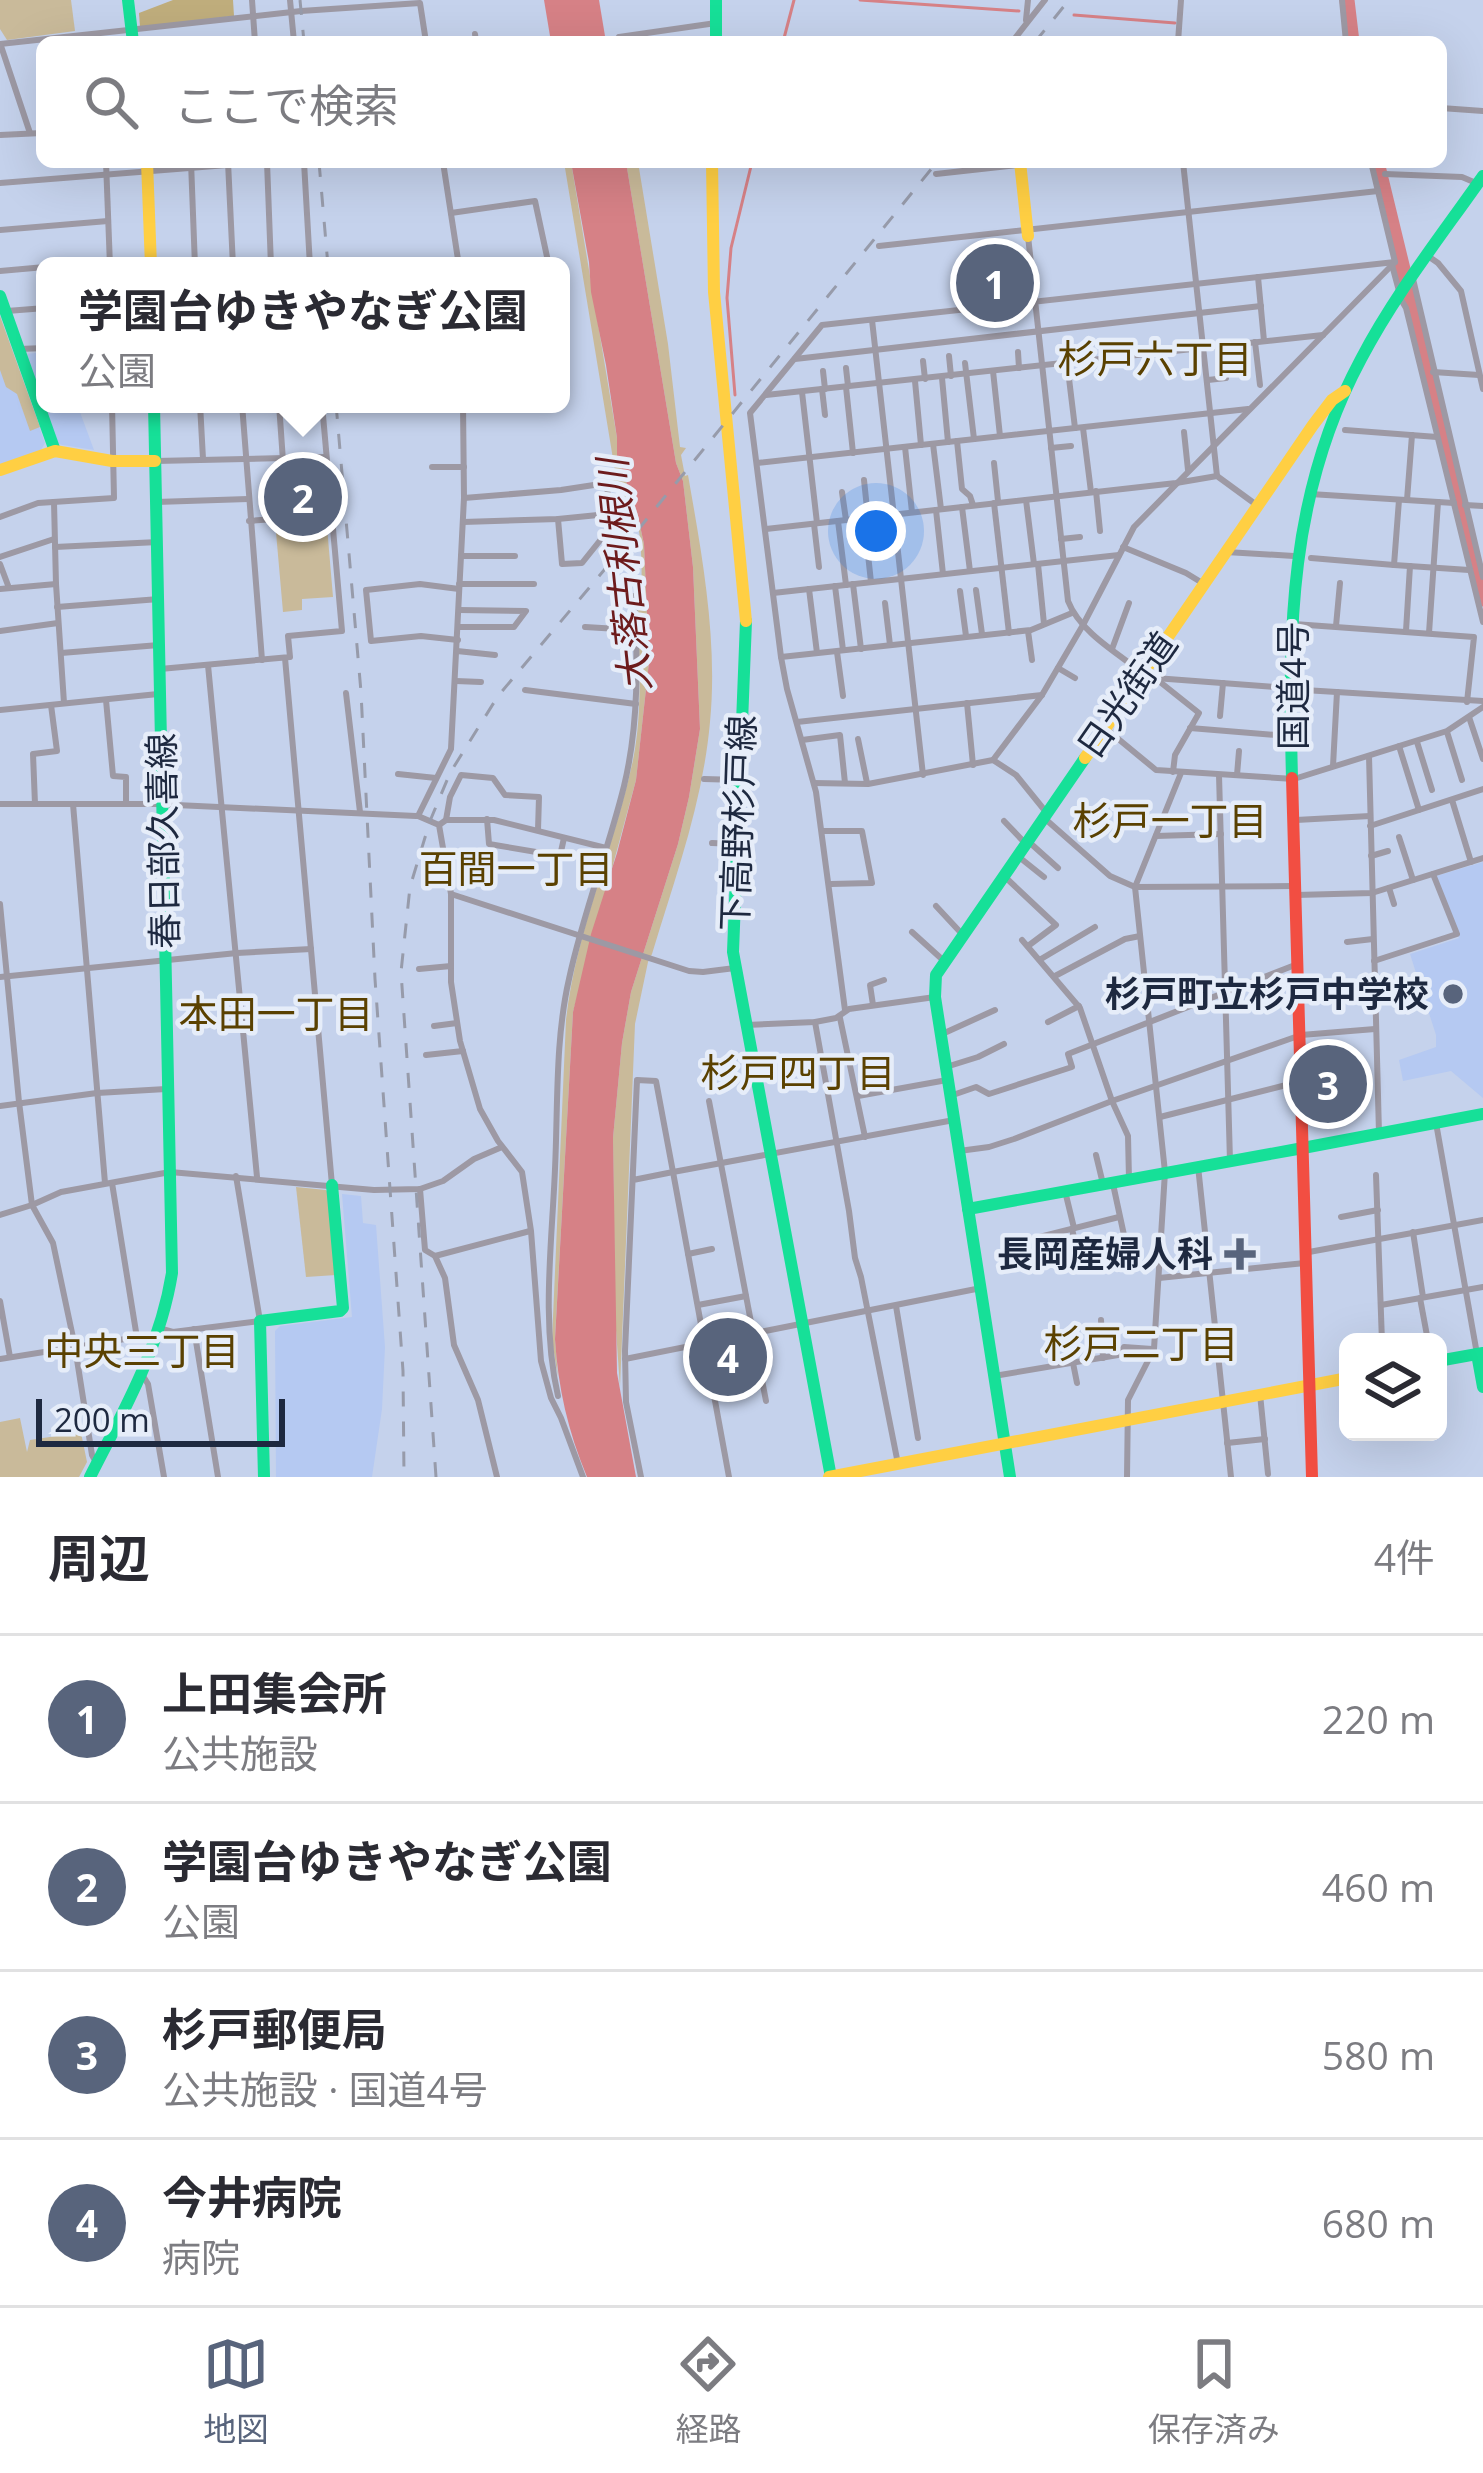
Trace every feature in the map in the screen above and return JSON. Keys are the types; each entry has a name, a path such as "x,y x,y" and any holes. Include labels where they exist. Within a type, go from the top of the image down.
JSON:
{"main road":[{"path":"128,0 133,36"},
{"path":"716,0 716,36"},
{"path":"148,168 151,257"},
{"name":"下高野杉戸線","path":"712,168 714,292 747,609 735,968 834,1476"},
{"path":"1020,168 1027,233"},
{"name":"日光街道","path":"1010,1477 940,1035 936,975 1105,728 1148,674 1323,412 1345,391 1361,358 1480,180"},
{"path":"0,296 36,398"},
{"name":"国道4号","path":"1310,1384 1292,736 1297,689 1291,623 1310,494 1345,391"},
{"path":"41,413 55,451"},
{"name":"春日部久喜線","path":"94,1473 160,1334 172,1273 154,413"},
{"path":"0,470 55,451 112,461 155,460"},
{"path":"968,1209 1483,1114"},
{"path":"264,1477 260,1321 343,1307 332,1185"},
{"path":"1447,1360 1480,1354 1483,1387"},
{"path":"834,1476 1339,1379"},
{"path":"1310,1384 1312,1477"}],"street":[{"path":"252,0 255,36"},
{"path":"290,0 294,36"},
{"path":"1026,23 1028,0"},
{"path":"1016,36 1045,0"},
{"path":"1178,36 1181,0"},
{"path":"1342,0 1345,36"},
{"path":"133,36 254,16 420,1 425,36"},
{"path":"632,36 716,23"},
{"path":"30,134 0,44 36,41"},
{"path":"1447,109 1483,112"},
{"path":"0,135 36,134"},
{"path":"106,168 110,257"},
{"path":"0,183 143,168"},
{"path":"191,168 195,257"},
{"path":"228,168 233,257"},
{"path":"266,168 271,257"},
{"path":"304,168 309,257"},
{"path":"444,168 458,257"},
{"path":"936,174 982,168"},
{"path":"1184,168 1217,476"},
{"path":"1373,168 1483,622"},
{"path":"1385,174 1480,180"},
{"path":"879,246 1378,191"},
{"path":"451,213 535,201 547,257"},
{"path":"0,230 109,221"},
{"path":"1027,233 1072,613 1198,713 1175,755 1177,772 1135,887 1165,1172 1154,1349 1128,1400 1124,1476"},
{"path":"1428,256 1461,291 1483,389"},
{"path":"865,1137 842,1013 814,783 781,657 750,413 822,325 1394,263"},
{"path":"814,783 868,784 993,760 1042,695 1134,526 1394,263"},
{"path":"0,271 36,268"},
{"path":"1258,277 1259,386"},
{"path":"1412,280 1483,577"},
{"path":"1159,288 1160,300"},
{"path":"795,359 1261,306"},
{"path":"5,311 36,309"},
{"path":"971,309 972,323"},
{"path":"928,314 929,329"},
{"path":"914,315 916,331"},
{"path":"872,320 923,775"},
{"path":"838,323 841,339"},
{"path":"766,395 1322,335"},
{"path":"1090,343 1090,360"},
{"path":"19,350 36,349"},
{"path":"1018,352 1019,368"},
{"path":"949,356 951,376"},
{"path":"923,361 925,380"},
{"path":"1067,362 1100,531"},
{"path":"965,363 974,439"},
{"path":"846,368 854,453"},
{"path":"823,371 825,415"},
{"path":"993,371 1000,436"},
{"path":"1432,372 1481,375"},
{"path":"941,378 962,489 973,506"},
{"path":"1208,380 1226,378"},
{"path":"915,381 921,445"},
{"path":"802,392 819,567"},
{"path":"757,463 1250,408"},
{"path":"0,517 38,503 114,497 112,413"},
{"path":"200,413 202,459"},
{"path":"242,413 262,660"},
{"path":"249,521 287,518 280,413"},
{"path":"160,670 290,657 288,636 342,631 323,413"},
{"path":"418,816 451,749 464,498 463,413"},
{"path":"1032,415 1047,413"},
{"path":"1345,430 1437,437"},
{"path":"1184,432 1188,470"},
{"path":"1394,565 1412,435"},
{"path":"933,444 943,574"},
{"path":"1051,448 1071,446"},
{"path":"905,447 912,512"},
{"path":"155,460 326,457"},
{"path":"994,463 1010,633"},
{"path":"432,467 465,466"},
{"path":"766,529 1217,476 1258,506"},
{"path":"864,480 871,582"},
{"path":"464,498 607,483 610,529 582,562 562,564 558,519"},
{"path":"842,492 849,585 861,649"},
{"path":"1310,494 1454,503"},
{"path":"156,502 248,499"},
{"path":"1025,500 1044,624"},
{"path":"54,502 64,704"},
{"path":"1429,633 1438,502"},
{"path":"1465,505 1483,506"},
{"path":"962,507 970,571"},
{"path":"463,522 608,514"},
{"path":"1061,539 1080,537"},
{"path":"56,584 4,589 0,561 55,543 158,542"},
{"path":"773,593 1121,551 1204,584"},
{"path":"1226,552 1470,570"},
{"path":"460,556 515,556"},
{"path":"1406,631 1410,566"},
{"path":"1336,626 1340,583"},
{"path":"458,640 421,636 371,641 366,590 421,584 534,584"},
{"path":"835,586 843,696"},
{"path":"809,589 817,653"},
{"path":"976,590 982,635"},
{"path":"961,591 966,637"},
{"path":"558,1396 550,1321 560,1057 567,984 624,786 637,704 634,596"},
{"path":"57,607 159,599"},
{"path":"885,603 890,645"},
{"path":"1112,649 1129,603"},
{"path":"458,626 514,627 526,610 459,610"},
{"path":"781,657 1028,631 1072,613"},
{"path":"0,631 58,623"},
{"path":"1291,623 1478,637 1467,702"},
{"path":"586,627 635,630"},
{"path":"1028,631 1032,660"},
{"path":"61,653 159,645"},
{"path":"457,651 495,655"},
{"path":"285,658 332,1185"},
{"path":"208,664 257,1178"},
{"path":"1058,668 1075,678"},
{"path":"1105,728 1156,770 1294,779 1447,731 1483,704 1480,699 1467,702 1148,674"},
{"path":"455,680 481,682"},
{"path":"1220,716 1223,683"},
{"path":"525,690 637,704"},
{"path":"1333,767 1337,692"},
{"path":"346,693 360,812"},
{"path":"0,710 159,694"},
{"path":"796,722 1042,695"},
{"path":"106,700 112,776 126,777 126,803"},
{"path":"968,704 973,765"},
{"path":"35,804 33,754 57,751 52,705"},
{"path":"1469,716 1483,760"},
{"path":"1190,728 1292,736"},
{"path":"1447,731 1462,780"},
{"path":"802,740 840,735 845,783"},
{"path":"858,739 868,784"},
{"path":"1417,740 1432,790"},
{"path":"1399,746 1419,810"},
{"path":"1238,776 1239,751"},
{"path":"1369,756 1379,1133"},
{"path":"993,760 1016,775 1045,814 1110,876 1135,887 1372,893 1483,858"},
{"path":"398,775 436,778"},
{"path":"538,830 539,797 506,795 493,778 461,775 442,822 451,894 451,966 463,1051 476,1101 522,1172 541,1361 583,1477"},
{"path":"1219,775 1230,1161"},
{"path":"704,779 739,781"},
{"path":"1370,826 1483,789"},
{"path":"1452,800 1472,862"},
{"path":"0,804 164,804 360,812 442,822 488,820 606,848"},
{"path":"73,804 97,1093 136,1338"},
{"path":"1294,820 1370,816"},
{"path":"488,820 489,844 560,856 564,838"},
{"path":"1004,821 1044,878"},
{"path":"822,831 862,831 872,883 829,884"},
{"path":"1156,836 1221,834"},
{"path":"1399,837 1413,880"},
{"path":"712,843 736,844"},
{"path":"1023,847 1058,868"},
{"path":"1371,856 1388,851"},
{"path":"1374,962 1456,934 1433,874"},
{"path":"1004,876 1057,925 1025,943 1079,1006 1128,1136 1129,1179"},
{"path":"1389,888 1394,904"},
{"path":"451,894 697,973 735,968"},
{"path":"0,904 4,976 32,1205 53,1244 94,1473"},
{"path":"936,906 962,934"},
{"path":"1040,959 1095,927"},
{"path":"912,932 944,961"},
{"path":"1054,976 1125,939 1140,936"},
{"path":"1347,942 1373,939"},
{"path":"4,976 311,949"},
{"path":"950,1096 976,1087 989,1094 1072,1067 1068,1054 1298,963"},
{"path":"419,969 451,966"},
{"path":"873,1005 870,985 884,980"},
{"path":"746,1025 814,1022 873,1005 935,997"},
{"path":"1048,1022 1079,1006"},
{"path":"940,1035 995,1010"},
{"path":"814,1022 855,1258 898,1464"},
{"path":"434,1026 457,1023"},
{"path":"959,1151 989,1147 1301,1034 1376,1029"},
{"path":"857,1096 946,1074 1004,1044"},
{"path":"426,1055 463,1051"},
{"path":"641,1477 626,1402 625,1358 637,1080 656,1081 729,1477"},
{"path":"1159,1118 1301,1081"},
{"path":"0,1106 170,1089"},
{"path":"709,1101 766,1401"},
{"path":"633,1180 954,1120"},
{"path":"1436,1123 1480,1354"},
{"path":"0,1215 61,1192 170,1172 420,1190 502,1147"},
{"path":"1089,1259 1127,1249 1096,1155"},
{"path":"1198,1166 1231,1477"},
{"path":"1376,1175 1382,1333"},
{"path":"0,1359 260,1321 236,1176"},
{"path":"420,1190 425,1250 435,1256 445,1278 454,1345 478,1400 497,1477"},
{"path":"1065,1191 1076,1246"},
{"path":"1341,1216 1378,1210"},
{"path":"1011,1244 1119,1217"},
{"path":"1160,1278 1305,1258 1483,1220"},
{"path":"435,1256 531,1231"},
{"path":"1413,1232 1426,1333"},
{"path":"688,1254 712,1249"},
{"path":"1381,1305 1483,1286"},
{"path":"625,1358 981,1288"},
{"path":"698,1305 746,1296"},
{"path":"0,1301 10,1357"},
{"path":"896,1306 918,1438"},
{"path":"1101,1320 1103,1358"},
{"path":"194,1329 218,1477"},
{"path":"994,1376 1118,1355 1124,1347 1154,1349"},
{"path":"1072,1363 1077,1383"},
{"path":"143,1376 164,1477"},
{"path":"1260,1394 1268,1474"},
{"path":"1227,1443 1265,1439"}],"shaded area":[{"path":"0,0 71,0 75,31 7,40 0,29"},
{"path":"173,0 233,0 234,16 140,27 139,13"},
{"path":"544,0 599,0 605,36 550,36"},
{"path":"565,168 572,168 617,456 637,512 644,544 649,662 636,780 573,1012 555,1338 558,1378 552,1340 566,1020 578,954 633,760 639,698 641,548 633,507 629,511 616,477"},
{"path":"572,168 627,168 676,463 683,481 693,567 700,729 678,844 631,992 613,1138 617,1373 636,1477 587,1477 565,1409 555,1339 573,1012 636,780 649,662 644,544 617,456"},
{"path":"627,168 639,168 680,447 686,448 681,455 703,567 712,691 695,811 648,962 635,1024 620,1387 613,1138 622,1043 631,992 678,844 700,729 693,567 683,481 676,463"},
{"path":"0,316 45,443 41,450 0,465"},
{"path":"0,316 40,427 30,431 17,394 6,387 0,370"},
{"path":"36,353 36,385 25,354"},
{"path":"46,413 80,413 94,450 57,444"},
{"path":"290,461 323,465 324,478 314,479 317,515 326,515 333,597 302,599 302,610 283,612 275,521 291,519"},
{"name":"杉戸町立杉戸中学校","path":"1483,862 1483,1098 1451,1071 1403,1081 1399,1060 1436,1047 1410,954 1459,938 1436,876"},
{"path":"296,1187 328,1193 336,1275 306,1277"},
{"path":"342,1194 361,1196 363,1223 376,1225 385,1347 372,1477 276,1477 275,1331 280,1326 352,1317"},
{"path":"20,1418 27,1452 30,1440 63,1435 67,1426 79,1423 87,1462 79,1477 0,1477 0,1422"}],"waterway":[{"path":"785,36 794,0"},
{"path":"860,0 1019,11"},
{"path":"1347,0 1351,36"},
{"path":"1074,15 1175,23"},
{"path":"735,395 727,298 731,248 751,168"},
{"path":"1378,168 1483,599"}],"railway":[{"path":"300,0 303,36"},
{"path":"1040,36 1069,0"},
{"path":"320,168 327,257"},
{"path":"436,1477 401,972 410,887 430,821 450,773 498,696 932,168"},
{"path":"337,413 361,692 375,979 403,1371 404,1477"}],"traffic: fast":[{"path":"128,0 132,36"},
{"path":"716,0 716,36"},
{"path":"1292,778 1293,616 1306,511 1319,460 1337,409 1374,335 1483,176"},
{"path":"0,296 36,397"},
{"path":"42,413 55,451"},
{"path":"90,1477 150,1353 172,1273 154,413"},
{"path":"746,621 733,952 831,1477"},
{"path":"1010,1477 935,997 936,975 1085,758"},
{"path":"1303,1148 1483,1114"},
{"path":"968,1209 1303,1148"},
{"path":"264,1477 260,1321 343,1308 332,1185"},
{"path":"1447,1359 1483,1353"},
{"path":"1477,1354 1483,1387"}],"traffic: slow":[{"path":"147,168 151,257"},
{"path":"712,168 714,292 746,621"},
{"path":"1021,168 1028,236"},
{"path":"1085,758 1313,425 1345,391"},
{"path":"0,470 55,451 112,461 155,461"},
{"path":"829,1477 1339,1380"}],"traffic: jam":[{"path":"1292,778 1312,1477"}],"place":[{"name":"上田集会所","path":"995,283"},
{"name":"学園台ゆきやなぎ公園","path":"303,497"},
{"name":"杉戸町立杉戸中学校","path":"1453,994"},
{"name":"杉戸郵便局","path":"1328,1084"},
{"name":"長岡産婦人科","path":"1240,1254"},
{"name":"今井病院","path":"728,1357"}],"district":[{"name":"杉戸六丁目","path":"1155,359"},
{"name":"杉戸一丁目","path":"1170,821"},
{"name":"百間一丁目","path":"516,869"},
{"name":"本田一丁目","path":"276,1014"},
{"name":"杉戸四丁目","path":"798,1073"},
{"name":"杉戸二丁目","path":"1141,1344"},
{"name":"中央三丁目","path":"142,1351"}],"water label":[{"name":"大落古利根川","path":"624,575"}]}
